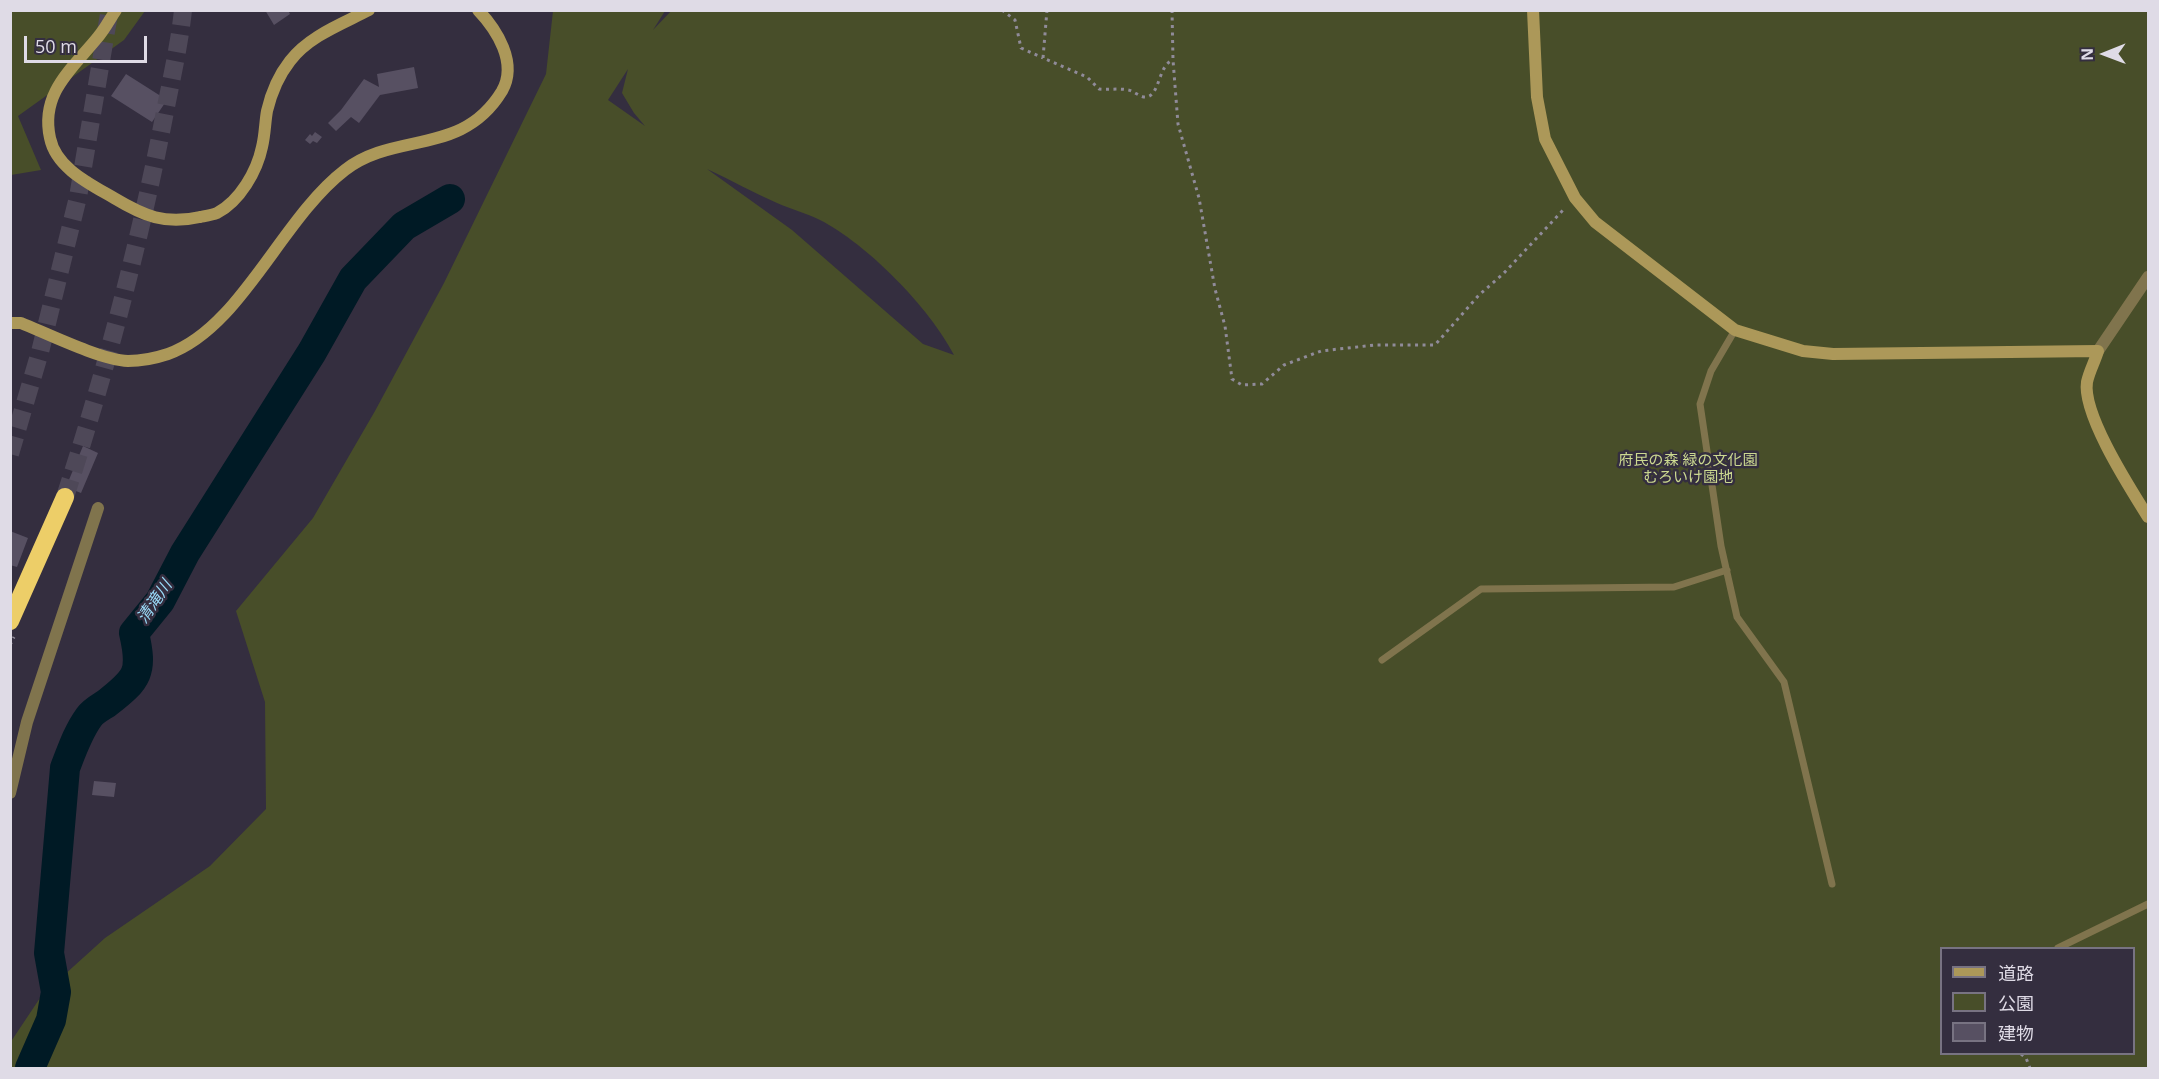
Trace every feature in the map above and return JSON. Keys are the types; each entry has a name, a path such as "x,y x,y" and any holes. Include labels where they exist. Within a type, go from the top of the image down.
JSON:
{"highway":[{"path":"10,621 64,497"}],"street":[{"path":"116,10 100,35 55,89 48,109 47,124 51,142 63,161 77,176 140,214 159,219 185,220 216,213 232,202 245,186 262,148 267,110 290,61 302,48 323,33 369,10"},
{"path":"10,323 21,323 107,357 127,361 168,354 205,334 222,318 320,191 346,169 373,155 449,135 466,128 489,110 504,88 507,72 506,54 496,32 478,10"},
{"path":"1533,10 1537,97 1545,139 1575,198 1596,222 1735,330 1803,351 1833,354 2098,351"},
{"path":"2148,277 2098,351 2087,383 2089,407 2097,428 2148,517"},
{"path":"10,793 27,722 98,508"}],"lane":[{"path":"1735,330 1712,371 1700,404 1716,513 1737,617 1784,682 1832,884"},
{"path":"1382,660 1481,590 1674,587 1727,570"},
{"path":"2060,947 2148,904"}],"path":[{"path":"1002,10 1015,20 1021,48 1087,77 1099,89 1128,89 1144,98 1148,97 1155,90 1163,70 1173,60"},
{"path":"1043,58 1047,10"},
{"path":"1172,10 1178,124 1199,198 1215,289 1225,326 1232,380 1242,385 1263,384 1284,365 1321,351 1376,345 1434,345 1479,295 1503,274 1575,198"},
{"path":"2023,1055 2030,1068"}],"green space":[{"name":"府民の森 緑の文化園 むろいけ園地","path":"672,10 2148,11 2148,1068 11,1068 10,1043 42,995 105,938 210,866 266,809 265,702 236,611 313,518 375,411 444,283 546,74 553,11 665,11 653,30","holes":["628,69 622,93 634,113 645,126 608,100","707,169 768,199 820,220 857,245 896,279 930,317 954,355 923,344 792,230"]},
{"path":"11,11 145,11 124,40 18,116 41,170 11,175"}],"building":[{"path":"265,10 288,10 290,14 274,25"},
{"path":"414,67 418,88 380,95 359,123 351,117 336,131 328,123 341,110 364,79 379,87 377,74"},
{"path":"126,74 167,100 152,122 111,96"},
{"path":"315,132 322,137 317,143 313,141 310,144 305,140"},
{"path":"83,446 98,453 81,493 66,487"},
{"path":"10,531 28,538 17,567 10,565"},
{"path":"94,781 116,783 114,797 92,795"}],"waterway":[{"name":"清滝川","path":"30,1068 51,1020 56,992 49,953 65,768 78,735 91,715 132,681 138,666 134,633 160,601 185,553 312,352 353,279 404,226 450,199"}],"tunnel":[{"path":"65,497 94,404 132,264 163,122 183,10"},
{"path":"10,454 40,352 78,197 109,14"}]}
